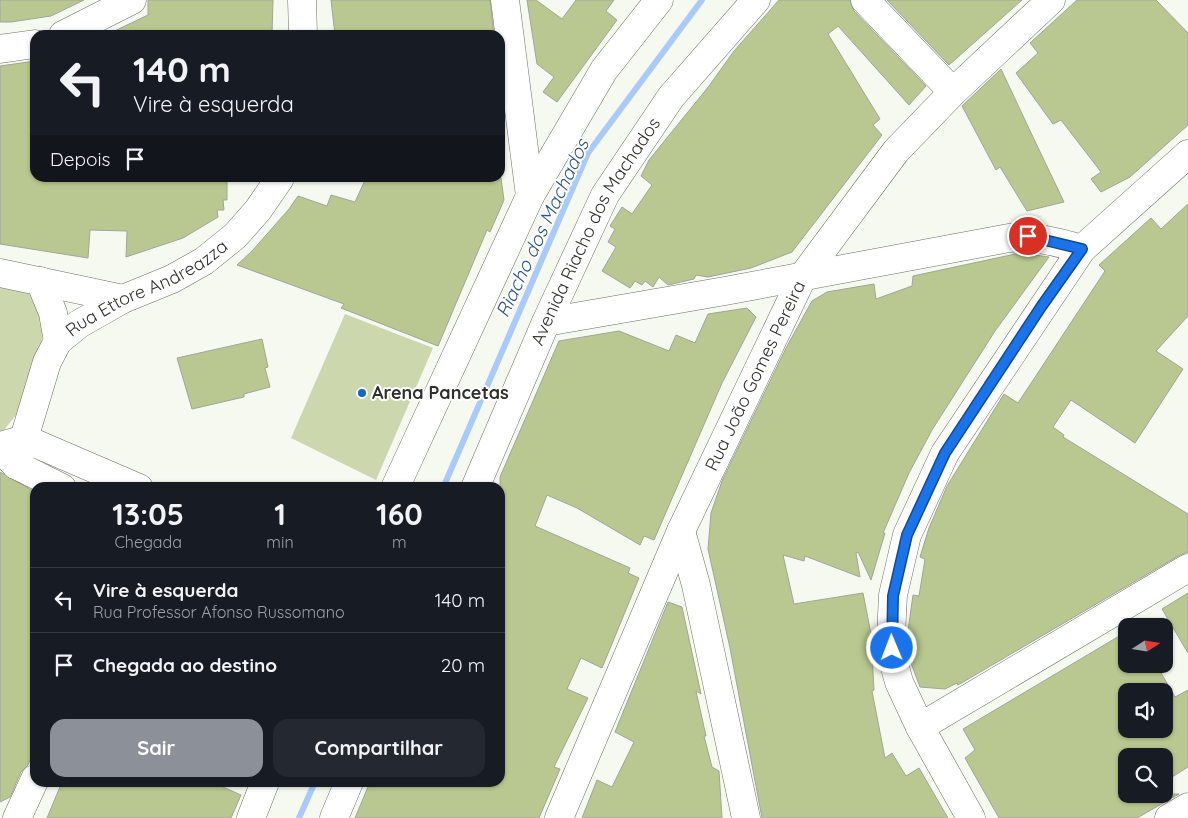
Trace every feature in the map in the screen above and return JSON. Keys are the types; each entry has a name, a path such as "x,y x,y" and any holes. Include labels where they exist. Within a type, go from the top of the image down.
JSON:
{"street":[{"path":"73,30 132,0"},
{"path":"302,0 302,30"},
{"path":"505,0 530,196"},
{"path":"398,482 530,196 604,70 659,0"},
{"name":"Avenida Riacho dos Machados","path":"478,482 546,322 605,195 671,97 756,0"},
{"path":"865,0 953,92"},
{"name":"Rua João Gomes Pereira","path":"559,818 681,531 802,276 896,152 953,92 1051,0"},
{"path":"0,49 30,45"},
{"path":"971,818 920,727 899,682 893,660 890,636 893,596 907,535 945,453 1041,307 1082,249 1188,154"},
{"name":"Rua Ettore Andreazza","path":"10,449 47,362 58,341 79,324 123,299 172,279 204,261 235,236 258,210 277,182"},
{"path":"546,322 1009,238 1028,236 1082,249"},
{"path":"0,273 123,299"},
{"path":"40,282 52,313 58,341"},
{"path":"10,449 54,482"},
{"path":"10,449 119,482"},
{"path":"681,531 696,585 746,818"},
{"path":"920,727 1188,568"},
{"path":"18,818 32,787"},
{"path":"250,818 264,787"},
{"path":"334,818 347,787"},
{"path":"1169,818 1188,807"}],"green space":[{"path":"0,282 32,290 48,317 38,354 16,415 0,435"},
{"name":"Arena Pancetas","path":"345,314 433,348 376,480 291,438"}],"building":[{"path":"0,0 84,0 51,16 0,22"},
{"path":"148,0 273,0 272,30 116,30 148,15"},
{"path":"331,0 490,0 493,30 334,30"},
{"path":"527,0 536,0 562,19 576,0 614,0 606,11 617,20 557,102 543,92 554,77 537,64"},
{"path":"779,0 850,0 854,11 926,86 909,105 838,26 828,34 880,119 873,125 882,135 792,252 751,268 708,277 696,275 694,279 668,285 659,277 653,287 645,281 642,285 635,281 630,288 602,271 616,247 608,242 615,229 610,226 622,207 632,214 652,185 641,176 649,160 709,86 734,51"},
{"path":"887,0 1022,0 949,65"},
{"path":"1077,0 1156,0 1188,33 1188,125 1130,177 1101,192 1091,179 1101,172 1061,120 1053,124 1016,73 1038,53 1030,43"},
{"path":"30,62 30,182 227,182 227,200 223,200 224,210 217,210 218,217 183,238 126,257 127,231 90,230 88,258 0,244 0,66"},
{"path":"1001,69 1064,202 1027,211 1000,167 996,170 962,106"},
{"path":"364,182 502,182 504,200 490,232 487,230 438,346 341,308 344,304 237,265 252,251 298,196 327,206 331,195 355,202"},
{"path":"1188,204 1188,316 1156,351 1183,369 1135,443 1071,400 1053,427 1064,435 1063,437 1188,514 1188,552 958,685 957,683 945,689 920,687 911,663 914,662 911,655 908,631 913,595 919,596 925,559 920,557 929,528 947,486 1004,394 1018,403 1105,271 1099,265 1151,218 1161,229"},
{"path":"1020,253 1049,257 995,331 932,430 909,473 883,533 885,533 871,580 858,552 856,553 860,577 805,556 804,561 783,555 794,604 863,593 871,634 874,690 872,691 885,758 892,753 906,776 919,768 948,818 762,818 730,648 708,549 711,513 722,481 786,348 812,301 827,292 874,284 876,299 912,286 913,276"},
{"path":"747,308 756,317 722,383 654,540 644,536 640,545 577,508 547,495 535,526 630,568 628,573 639,578 602,668 581,658 567,689 588,698 554,767 560,769 539,818 355,818 368,787 505,787 505,482 500,482 500,477 559,341 619,331 669,351 676,335 695,343 708,314"},
{"path":"262,339 268,367 265,368 270,387 244,394 244,397 192,409 177,358"},
{"path":"0,472 30,489 30,760 21,772 10,797 0,802"},
{"path":"1188,593 1188,653 1173,628 1173,618 1167,618 1162,609"},
{"path":"668,602 682,607 701,694 696,691 706,736 704,736 712,767 719,771 722,818 582,818 597,780 612,787 634,742 615,732"},
{"path":"1118,637 1118,673 1161,673 1167,683 1118,683 1118,738 1173,738 1173,694 1175,697 1188,690 1188,767 1173,776 1173,748 1118,748 1118,803 1163,803 1137,818 999,818 965,758 975,750 963,729"},
{"path":"60,787 223,787 241,795 231,818 47,818"}],"waterway":[{"name":"Riacho dos Machados","path":"446,482 588,153 702,0"},
{"name":"Riacho dos Machados","path":"299,818 313,787"}],"place":[{"name":"Arena Pancetas","path":"362,393"}],"route":[{"path":"892,648 890,636 893,596 907,535 945,453 1041,307 1082,249 1028,236"}]}
